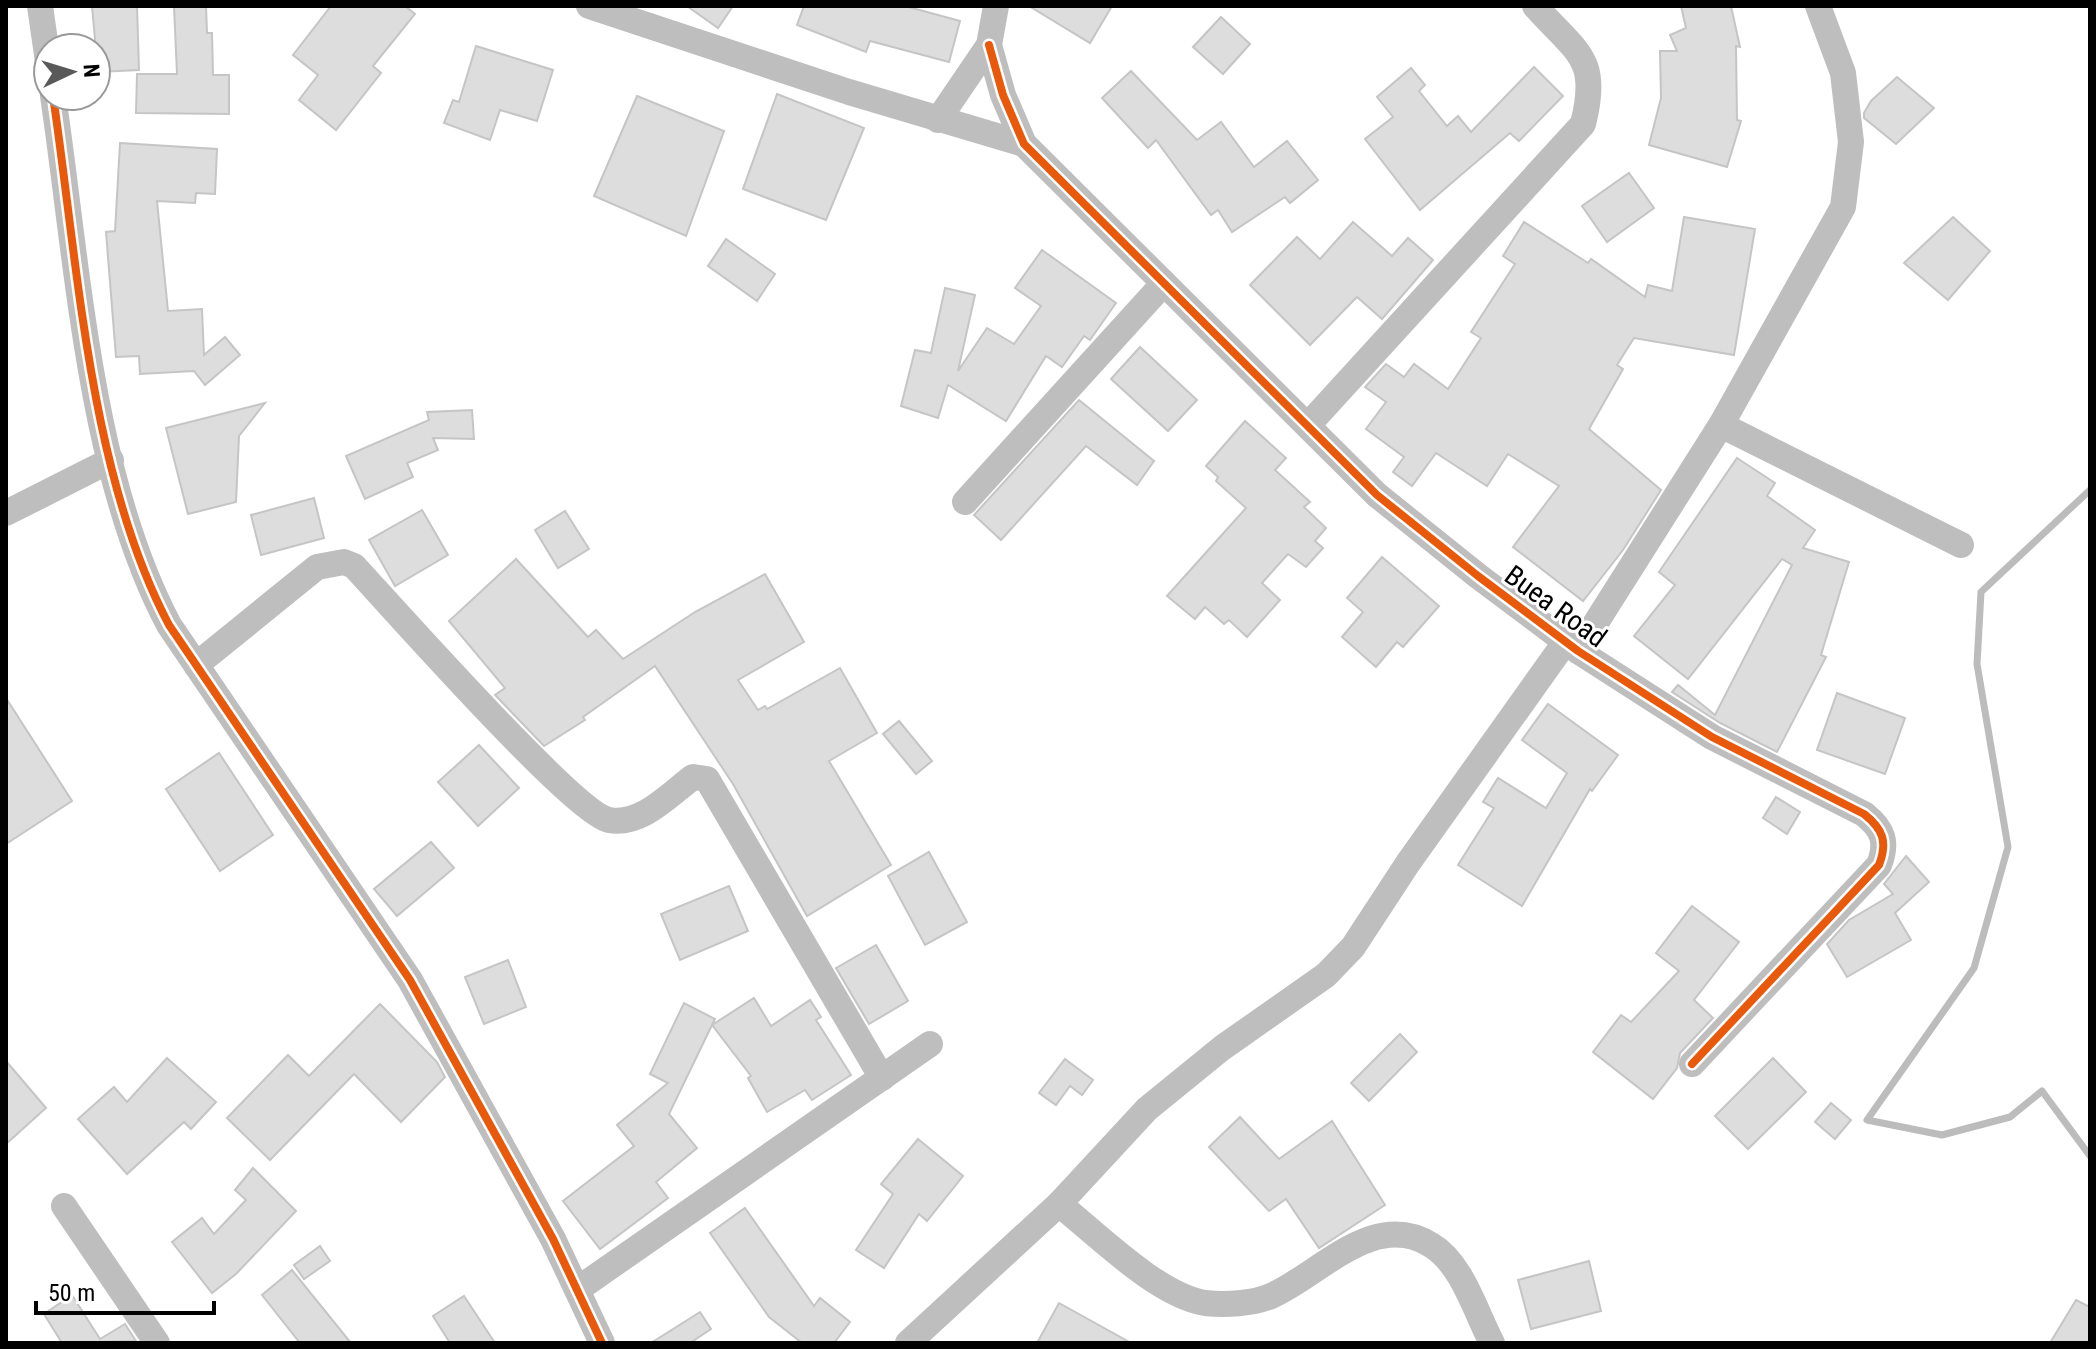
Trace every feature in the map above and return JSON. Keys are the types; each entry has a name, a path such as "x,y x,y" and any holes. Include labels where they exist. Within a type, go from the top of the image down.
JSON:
{"street":[{"path":"40,6 44,32"},
{"path":"589,6 938,120 1024,144"},
{"path":"938,120 989,45 996,6"},
{"path":"1309,424 1583,124 1592,90 1586,63 1535,6"},
{"path":"908,1343 1059,1204 1147,1109 1183,1077 1326,975 1353,947 1408,863 1572,646 1721,425 1843,207 1851,142 1843,73 1818,6"},
{"path":"989,45 1003,95 1024,144"},
{"path":"55,112 94,381 111,460 139,562 169,625 410,980 578,1289 592,1339"},
{"name":"Buea Road","path":"1024,144 1309,424 1377,495 1572,646 1712,737 1864,814 1883,835 1885,851 1879,865 1692,1064"},
{"path":"965,502 1164,283"},
{"path":"1721,425 1961,545"},
{"path":"6,513 111,460"},
{"path":"196,665 317,567 344,562 354,566 532,756 599,817 622,821 637,818 693,777 707,779 882,1078"},
{"path":"578,1289 930,1044"},
{"path":"1059,1204 1172,1292 1204,1302 1233,1304 1270,1296 1374,1236 1402,1236 1432,1245 1456,1271 1492,1343"},
{"path":"64,1206 157,1343"}],"building":[{"path":"92,6 137,6 139,70 112,71 112,32 94,32"},
{"path":"174,6 206,6 207,33 212,33 213,75 229,75 229,114 136,113 137,74 177,74"},
{"path":"331,6 405,6 415,14 373,66 381,73 336,130 299,100 318,75 293,55"},
{"path":"687,6 733,6 718,28"},
{"path":"804,6 905,6 960,21 949,62 870,41 866,52 797,25"},
{"path":"1029,6 1112,6 1090,43"},
{"path":"1681,6 1731,6 1740,47 1736,46 1737,120 1741,121 1727,167 1649,145 1661,98 1660,51 1677,51 1670,35 1686,28"},
{"path":"1221,17 1250,44 1223,74 1193,47"},
{"path":"476,46 553,70 537,121 500,110 490,140 444,123 453,100 459,102"},
{"path":"1534,67 1563,96 1519,141 1510,133 1420,210 1365,139 1393,117 1377,97 1411,68 1425,85 1419,91 1447,126 1458,116 1471,132"},
{"path":"1131,71 1197,140 1221,122 1254,167 1287,141 1318,180 1290,203 1285,197 1232,232 1218,210 1211,215 1156,140 1148,148 1102,98"},
{"path":"1897,77 1934,108 1896,144 1864,118 1864,113 1871,101"},
{"path":"777,94 864,128 826,220 743,189"},
{"path":"637,96 724,131 686,236 594,196"},
{"path":"120,143 217,149 215,194 196,193 195,203 157,201 168,311 202,309 204,355 225,337 240,355 205,385 194,371 140,374 139,356 116,357 106,232 115,231"},
{"path":"1629,173 1654,208 1607,242 1582,206"},
{"path":"1684,217 1755,229 1734,355 1634,338 1617,365 1623,369 1589,429 1661,490 1623,550 1583,601 1513,547 1559,486 1508,454 1487,486 1436,453 1412,486 1393,472 1404,457 1366,429 1386,402 1365,387 1386,364 1404,377 1414,364 1448,389 1481,338 1471,332 1515,264 1503,256 1524,222 1588,263 1591,259 1645,297 1648,285 1672,291"},
{"path":"1953,217 1990,251 1948,300 1904,263"},
{"path":"1353,222 1392,256 1408,238 1433,260 1382,319 1357,297 1310,345 1250,285 1297,237 1320,259"},
{"path":"726,239 775,274 757,301 708,266"},
{"path":"1042,250 1116,303 1090,340 1084,336 1062,367 1046,356 1006,421 948,385 938,418 901,406 915,350 931,353 945,288 975,295 958,371 987,328 1014,344 1041,306 1015,288"},
{"path":"1140,347 1197,400 1168,431 1111,379"},
{"path":"1079,400 1154,461 1137,485 1086,446 1001,540 974,515"},
{"path":"265,403 239,436 236,502 188,514 166,428"},
{"path":"472,410 474,439 433,438 438,450 407,463 413,477 365,499 346,456 429,420 427,412"},
{"path":"1245,421 1286,458 1275,470 1310,502 1304,507 1326,528 1315,541 1323,548 1306,567 1288,554 1262,583 1280,600 1247,637 1229,620 1224,624 1205,607 1195,619 1167,596 1246,508 1216,481 1218,477 1206,466"},
{"path":"1737,458 1775,483 1767,496 1815,530 1803,548 1849,562 1821,655 1826,657 1777,752 1720,723 1672,692 1678,685 1715,715 1792,565 1782,559 1688,679 1634,636 1675,585 1659,572"},
{"path":"314,498 324,538 261,555 251,515"},
{"path":"422,510 448,555 395,586 369,540"},
{"path":"565,511 589,549 558,568 535,530"},
{"path":"1382,557 1439,606 1403,647 1397,642 1376,667 1342,637 1363,612 1347,598"},
{"path":"516,559 588,637 596,630 623,659 695,612 765,574 804,642 738,680 758,710 765,706 767,709 840,668 877,733 829,761 891,865 807,916 733,784 655,666 583,717 585,720 544,746 495,695 505,688 449,621"},
{"path":"1837,693 1905,718 1885,774 1817,750"},
{"path":"6,698 72,801 6,844"},
{"path":"1548,704 1618,755 1592,791 1590,789 1522,906 1458,865 1494,808 1483,802 1498,778 1546,808 1567,773 1522,740"},
{"path":"899,721 932,761 916,774 883,734"},
{"path":"479,745 519,788 478,826 438,782"},
{"path":"219,753 273,835 220,871 166,789"},
{"path":"1776,797 1800,812 1787,834 1763,818"},
{"path":"431,842 454,868 397,916 374,889"},
{"path":"929,852 967,922 925,945 888,876"},
{"path":"1906,856 1929,882 1895,913 1911,940 1847,977 1827,944 1849,920 1893,894 1884,884"},
{"path":"729,886 748,931 680,960 661,914"},
{"path":"1692,906 1739,942 1694,1000 1713,1018 1680,1053 1677,1068 1653,1099 1593,1052 1621,1015 1631,1022 1679,971 1656,953"},
{"path":"876,945 908,1001 869,1024 836,968"},
{"path":"508,960 526,1007 484,1024 465,977"},
{"path":"754,998 771,1026 810,1000 821,1017 816,1020 851,1075 812,1100 805,1090 767,1112 748,1078 751,1076 712,1025"},
{"path":"684,1003 715,1019 669,1114 697,1148 656,1182 668,1198 600,1249 563,1201 634,1146 617,1125 668,1083 650,1074"},
{"path":"380,1004 437,1062 445,1077 401,1122 354,1074 270,1160 227,1118 288,1055 309,1076"},
{"path":"1400,1034 1417,1052 1369,1101 1351,1083"},
{"path":"167,1058 216,1102 191,1129 184,1122 127,1174 78,1119 114,1087 127,1102"},
{"path":"1773,1058 1806,1092 1748,1149 1715,1116"},
{"path":"1065,1059 1093,1080 1082,1095 1070,1086 1056,1105 1039,1093"},
{"path":"6,1061 46,1108 6,1144"},
{"path":"1831,1103 1851,1120 1835,1139 1815,1122"},
{"path":"1240,1117 1279,1159 1332,1121 1385,1205 1319,1248 1286,1199 1269,1211 1209,1147"},
{"path":"918,1139 963,1176 927,1221 919,1214 884,1268 856,1250 893,1194 881,1184"},
{"path":"253,1168 296,1211 236,1274 212,1293 172,1242 202,1218 214,1234 246,1200 235,1190"},
{"path":"745,1208 814,1306 820,1298 850,1322 834,1343 802,1343 769,1317 710,1233"},
{"path":"320,1246 330,1261 304,1279 294,1265"},
{"path":"1589,1261 1601,1311 1531,1329 1518,1280"},
{"path":"292,1270 351,1343 300,1343 262,1295"},
{"path":"72,1295 100,1339 125,1324 136,1341 62,1343 44,1314"},
{"path":"464,1296 495,1343 450,1343 433,1316"},
{"path":"2076,1300 2090,1307 2090,1343 2050,1343"},
{"path":"1059,1303 1131,1343 1037,1343"},
{"path":"700,1312 711,1329 690,1343 651,1343"}],"waterway":[{"path":"2090,490 1981,592 1977,664 2008,847 1974,968 1867,1120 1942,1135 2010,1117 2042,1091 2090,1156"}],"cycle path":[{"path":"989,45 1003,95 1024,144 1377,495 1578,651 1712,737 1864,814 1876,825 1883,843 1879,865 1692,1064"},
{"path":"55,112 90,367 121,502 142,566 169,625 410,980 553,1239 602,1343"}]}
